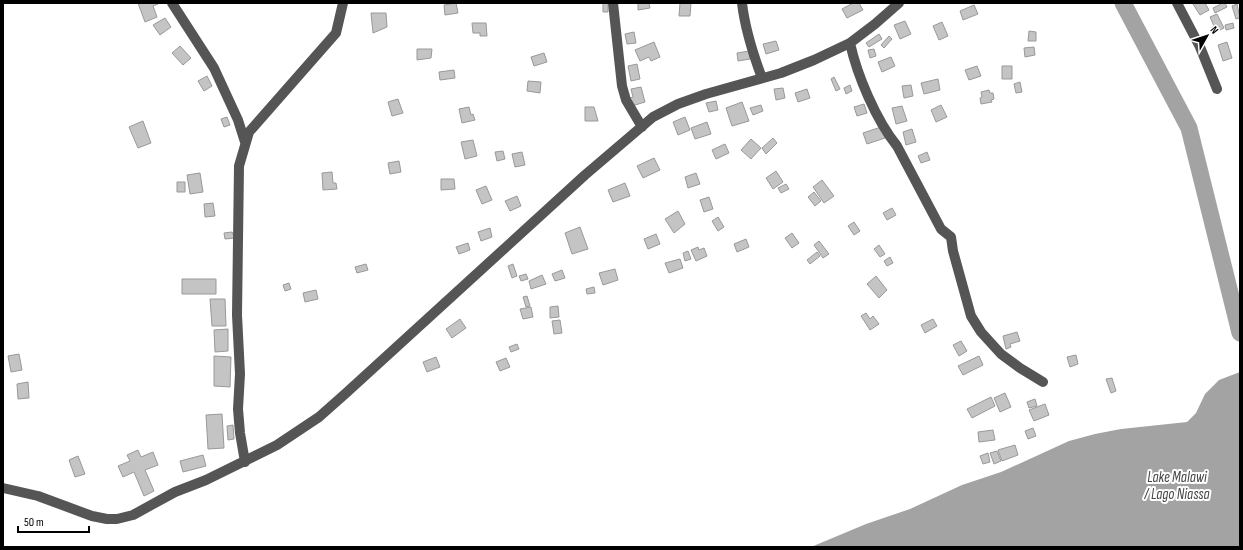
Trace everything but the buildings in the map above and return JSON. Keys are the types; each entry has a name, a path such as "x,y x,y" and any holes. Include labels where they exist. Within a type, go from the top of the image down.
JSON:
{"street":[{"path":"172,3 214,68 238,120 245,142"},
{"path":"245,462 238,409 240,374 237,307 240,166 245,142 249,132 336,33 343,3"},
{"path":"613,3 622,86 626,100 642,128"},
{"path":"742,3 744,22 752,52 762,78"},
{"path":"3,488 38,496 92,516 117,519 133,514 175,492 206,480 277,445 319,417 584,175 660,112 706,94 781,73 814,60 850,43 899,3"},
{"path":"1177,3 1200,47 1217,89"},
{"path":"850,43 858,71 888,134 897,146 941,229 951,237 953,251 971,316 981,332 1001,354 1043,382"}],"water":[{"name":"Lake Malawi / Lago Niassa","path":"1240,372 1240,547 811,547 866,524 910,509 962,485 1001,472 1069,441 1121,429 1187,422 1196,413 1205,394 1219,380"}],"waterway":[{"path":"1123,3 1189,128 1240,333"}]}
